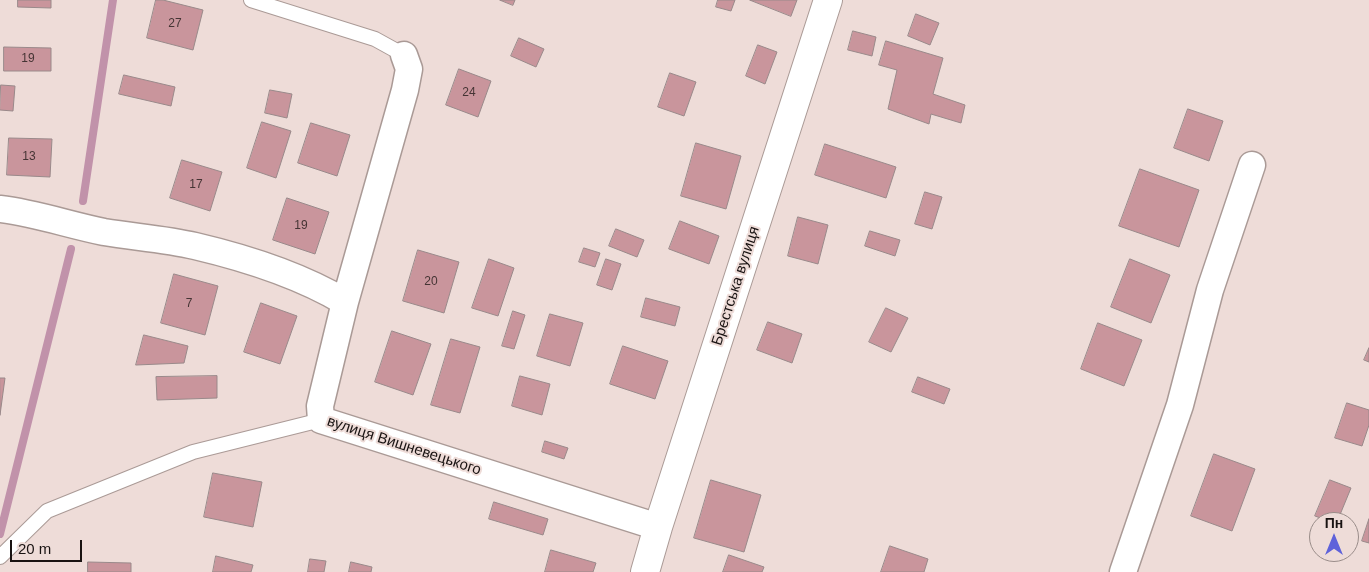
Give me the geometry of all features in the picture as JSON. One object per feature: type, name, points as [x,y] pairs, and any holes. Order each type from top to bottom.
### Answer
[{"type":"main road","name":"Брестська вулиця","points":[[646,572],[658,527],[828,0]]},
{"type":"street","name":"вулиця Вишневецького","points":[[404,55],[409,69],[405,90],[345,302],[320,406],[320,420],[658,527]]},
{"type":"street","points":[[1123,572],[1180,405],[1210,290],[1252,165]]},
{"type":"street","points":[[0,209],[21,211],[105,232],[194,246],[255,263],[292,276],[329,292],[345,302]]},
{"type":"lane","points":[[250,0],[375,39],[404,55]]},
{"type":"lane","points":[[0,557],[47,511],[193,452],[320,420]]},
{"type":"building","points":[[18,0],[51,0],[51,8],[18,7]]},
{"type":"building","points":[[156,0],[203,10],[193,50],[147,38]]},
{"type":"building","points":[[500,0],[515,0],[513,5]]},
{"type":"building","points":[[718,0],[735,0],[731,11],[716,7]]},
{"type":"building","points":[[750,0],[797,0],[791,16]]},
{"type":"building","points":[[916,14],[939,23],[930,45],[908,36]]},
{"type":"building","points":[[853,31],[876,37],[872,56],[848,50]]},
{"type":"building","points":[[519,38],[544,49],[536,67],[511,56]]},
{"type":"building","points":[[886,41],[943,58],[933,94],[965,105],[961,123],[931,114],[929,124],[888,109],[897,70],[879,65]]},
{"type":"building","points":[[758,45],[777,52],[765,84],[746,76]]},
{"type":"building","points":[[4,47],[51,48],[51,71],[4,71]]},
{"type":"building","points":[[459,69],[491,81],[478,117],[446,105]]},
{"type":"building","points":[[670,73],[696,82],[684,116],[658,107]]},
{"type":"building","points":[[124,75],[175,87],[171,106],[119,94]]},
{"type":"building","points":[[1,85],[15,86],[13,111],[0,110]]},
{"type":"building","points":[[270,90],[292,94],[287,118],[265,113]]},
{"type":"building","points":[[1188,109],[1223,121],[1209,161],[1174,148]]},
{"type":"building","points":[[262,122],[291,131],[276,178],[247,168]]},
{"type":"building","points":[[311,123],[350,135],[337,176],[298,163]]},
{"type":"building","points":[[9,138],[52,139],[50,177],[7,175]]},
{"type":"building","points":[[696,143],[741,156],[726,209],[681,196]]},
{"type":"building","points":[[825,144],[896,167],[886,198],[815,175]]},
{"type":"building","points":[[182,160],[222,172],[210,211],[170,198]]},
{"type":"building","points":[[1140,169],[1199,190],[1179,247],[1119,226]]},
{"type":"building","points":[[925,192],[942,197],[932,229],[915,224]]},
{"type":"building","points":[[287,198],[329,212],[315,254],[273,240]]},
{"type":"building","points":[[798,217],[828,225],[818,264],[788,256]]},
{"type":"building","points":[[680,221],[719,236],[709,264],[669,249]]},
{"type":"building","points":[[616,229],[644,240],[637,257],[609,246]]},
{"type":"building","points":[[870,231],[900,240],[895,256],[865,246]]},
{"type":"building","points":[[584,248],[600,253],[595,267],[579,262]]},
{"type":"building","points":[[418,250],[459,262],[444,313],[403,301]]},
{"type":"building","points":[[489,259],[514,268],[498,316],[472,308]]},
{"type":"building","points":[[606,259],[621,264],[612,290],[597,285]]},
{"type":"building","points":[[1130,259],[1170,275],[1151,323],[1111,307]]},
{"type":"building","points":[[174,274],[218,286],[205,335],[161,323]]},
{"type":"building","points":[[646,298],[680,307],[675,326],[641,317]]},
{"type":"building","points":[[261,303],[297,316],[280,364],[244,352]]},
{"type":"building","points":[[886,308],[908,318],[891,352],[869,342]]},
{"type":"building","points":[[513,311],[525,315],[514,349],[502,346]]},
{"type":"building","points":[[550,314],[583,323],[570,366],[537,356]]},
{"type":"building","points":[[768,322],[802,334],[792,363],[757,350]]},
{"type":"building","points":[[1098,323],[1142,340],[1124,386],[1081,369]]},
{"type":"building","points":[[392,331],[431,344],[413,395],[375,382]]},
{"type":"building","points":[[144,335],[188,346],[184,363],[136,365]]},
{"type":"building","points":[[451,339],[480,347],[460,413],[431,405]]},
{"type":"building","points":[[623,346],[668,361],[655,399],[610,384]]},
{"type":"building","points":[[1369,348],[1369,362],[1364,360]]},
{"type":"building","points":[[217,376],[217,398],[157,400],[156,377]]},
{"type":"building","points":[[520,376],[550,384],[542,415],[512,406]]},
{"type":"building","points":[[918,377],[950,389],[944,404],[912,392]]},
{"type":"building","points":[[0,378],[5,378],[0,415]]},
{"type":"building","points":[[1347,403],[1369,410],[1369,425],[1362,446],[1335,438]]},
{"type":"building","points":[[545,441],[568,448],[564,459],[542,452]]},
{"type":"building","points":[[1214,454],[1255,469],[1232,531],[1191,516]]},
{"type":"building","points":[[213,473],[262,482],[253,527],[204,517]]},
{"type":"building","points":[[711,480],[761,495],[744,552],[694,538]]},
{"type":"building","points":[[1330,480],[1351,488],[1341,512],[1317,512]]},
{"type":"building","points":[[494,502],[548,519],[543,535],[489,519]]},
{"type":"building","points":[[1369,519],[1369,543],[1362,541]]},
{"type":"building","points":[[890,546],[928,559],[924,572],[881,572]]},
{"type":"building","points":[[551,550],[596,563],[593,572],[545,572]]},
{"type":"building","points":[[729,555],[764,567],[762,572],[723,572]]},
{"type":"building","points":[[216,556],[253,565],[251,572],[213,572]]},
{"type":"building","points":[[310,559],[326,561],[324,572],[308,572]]},
{"type":"building","points":[[88,562],[131,563],[131,572],[88,572]]},
{"type":"building","points":[[351,562],[372,567],[371,572],[349,572]]},
{"type":"waterway","points":[[83,201],[113,0]]},
{"type":"waterway","points":[[0,534],[71,249]]}]
